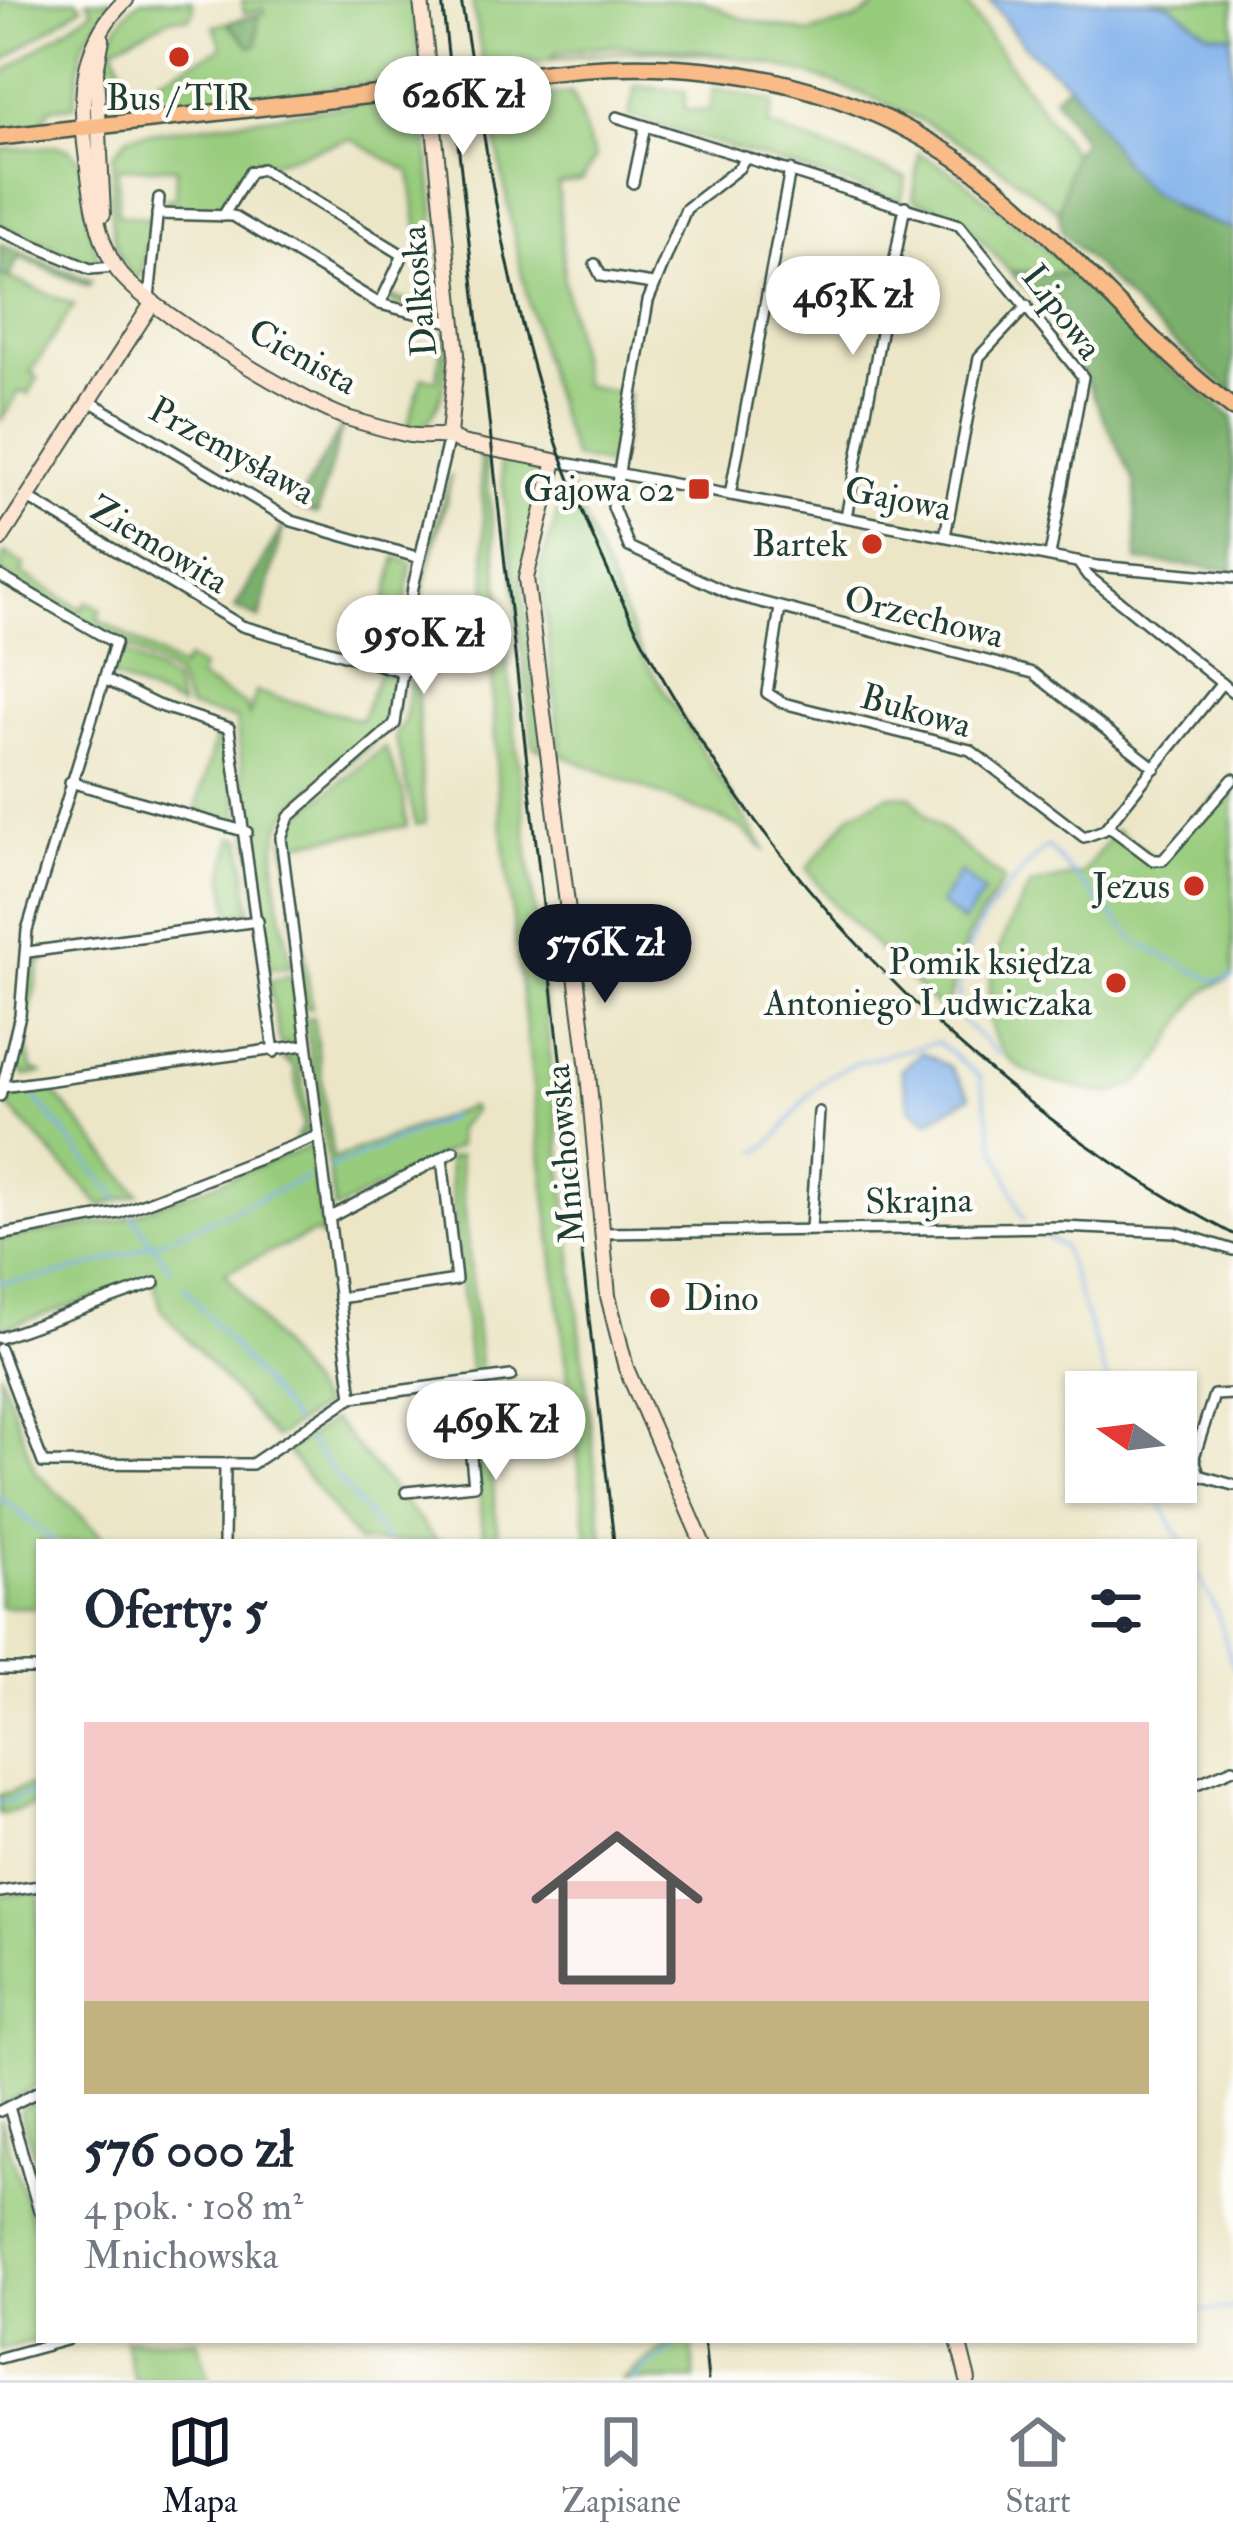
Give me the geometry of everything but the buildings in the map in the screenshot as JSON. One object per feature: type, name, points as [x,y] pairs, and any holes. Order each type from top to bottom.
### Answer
[{"type":"main road","points":[[0,147],[523,75],[634,64],[706,66],[805,87],[885,118],[951,154],[1009,198],[1154,342],[1233,407]]},
{"type":"main road","points":[[0,136],[84,135]]},
{"type":"street","points":[[109,17],[126,0]]},
{"type":"street","name":"Dalkoska","points":[[421,0],[457,368],[449,434]]},
{"type":"street","name":"Cienista","points":[[102,235],[103,133],[96,71],[109,17]]},
{"type":"street","name":"Cienista","points":[[109,17],[88,57],[84,135],[102,235],[115,267],[151,300],[334,412],[411,435],[449,434],[461,442],[555,461]]},
{"type":"street","name":"Lipowa","points":[[617,117],[959,225],[1083,377],[1050,556]]},
{"type":"street","points":[[633,183],[645,126]]},
{"type":"street","name":"Orzechowa","points":[[745,157],[740,168],[686,209],[653,284],[614,513],[634,553],[730,594],[1033,673],[1155,768]]},
{"type":"street","points":[[224,216],[250,172],[262,169],[404,255],[380,304]]},
{"type":"street","points":[[730,495],[790,170]]},
{"type":"street","points":[[0,540],[151,300],[159,198]]},
{"type":"street","points":[[846,517],[905,206]]},
{"type":"street","points":[[157,214],[233,216],[380,304],[438,323],[454,323]]},
{"type":"street","points":[[0,231],[90,269],[115,267]]},
{"type":"street","points":[[595,264],[601,276],[653,284]]},
{"type":"street","points":[[945,536],[979,357],[1027,306]]},
{"type":"street","name":"Przemysława","points":[[91,402],[288,519],[419,558]]},
{"type":"street","points":[[352,1396],[281,838],[289,818],[387,736],[399,712],[419,558],[449,434]]},
{"type":"street","name":"Gajowa","points":[[555,461],[1131,571],[1233,578]]},
{"type":"street","name":"Mnichowska","points":[[555,461],[526,578],[587,1061],[612,1319],[626,1368],[701,1539]]},
{"type":"street","name":"Ziemowita","points":[[28,499],[242,626],[404,672]]},
{"type":"street","points":[[1077,561],[1088,577],[1233,692]]},
{"type":"street","points":[[0,575],[115,643],[27,930],[28,952],[1,1091],[304,1045]]},
{"type":"street","name":"Bukowa","points":[[780,608],[767,693],[783,703],[970,750],[1084,837],[1108,826]]},
{"type":"street","points":[[106,680],[172,711],[229,728],[274,1052]]},
{"type":"street","points":[[1222,683],[1108,826],[1153,860],[1163,860],[1233,779]]},
{"type":"street","points":[[70,782],[247,832]]},
{"type":"street","points":[[28,952],[258,921]]},
{"type":"street","points":[[266,974],[295,971]]},
{"type":"street","points":[[811,1229],[819,1112]]},
{"type":"street","points":[[0,1234],[118,1213],[316,1137]]},
{"type":"street","points":[[329,1219],[454,1151]]},
{"type":"street","points":[[339,1298],[456,1280],[442,1158]]},
{"type":"street","name":"Skrajna","points":[[602,1233],[1121,1229],[1188,1234],[1233,1250]]},
{"type":"street","points":[[0,1338],[155,1283]]},
{"type":"street","points":[[0,1349],[44,1463],[251,1464],[352,1396],[511,1376]]},
{"type":"street","points":[[406,1492],[474,1485],[463,1383]]},
{"type":"street","points":[[1233,1394],[1214,1395],[1194,1457],[1198,1475],[1233,1485]]},
{"type":"street","points":[[224,1539],[225,1467]]},
{"type":"street","points":[[0,1669],[36,1669]]},
{"type":"street","points":[[1197,1784],[1233,1769]]},
{"type":"street","points":[[0,1892],[36,1886]]},
{"type":"street","points":[[36,2093],[5,2109],[36,2202]]},
{"type":"street","points":[[0,2358],[55,2343]]},
{"type":"street","points":[[959,2343],[968,2380]]},
{"type":"green space","points":[[0,0],[77,0],[82,6],[0,63]]},
{"type":"green space","points":[[87,0],[112,0],[82,46],[74,106],[50,108],[41,127],[0,130],[0,75],[93,10]]},
{"type":"green space","points":[[141,0],[191,0],[194,9],[189,18],[173,18],[113,47],[133,91],[222,48],[214,26],[265,13],[263,9],[244,13],[242,0],[412,0],[421,76],[115,117],[101,88],[104,55],[119,23]]},
{"type":"green space","points":[[472,0],[702,0],[740,18],[808,33],[855,20],[887,0],[963,0],[1073,153],[1059,212],[967,147],[918,119],[814,76],[690,49],[613,46],[558,51],[553,57],[604,53],[484,69]]},
{"type":"green space","points":[[1145,0],[1233,0],[1233,35],[1209,33],[1170,4]]},
{"type":"green space","points":[[258,15],[257,44],[251,47],[227,23]]},
{"type":"green space","points":[[1068,84],[1175,210],[1233,230],[1233,393],[1145,317],[1062,232],[1059,212],[1073,153],[1083,141],[1054,97]]},
{"type":"green space","points":[[494,85],[498,97],[507,101],[572,93],[595,158],[582,180],[558,184],[564,280],[583,385],[629,394],[618,463],[612,465],[574,458],[558,412],[512,227],[487,86]]},
{"type":"green space","points":[[635,86],[685,91],[685,109],[710,111],[714,88],[774,102],[769,126],[906,178],[901,201],[629,116]]},
{"type":"green space","points":[[415,96],[423,100],[434,210],[434,277],[442,304],[439,319],[387,300],[388,296],[416,304],[425,282],[410,172],[350,139],[264,165],[257,162],[215,211],[166,210],[166,199],[175,198],[176,168],[118,168],[118,215],[152,218],[142,275],[135,277],[125,264],[112,219],[113,155],[129,136]]},
{"type":"green space","points":[[56,146],[71,150],[82,164],[90,232],[101,267],[0,225],[0,150]]},
{"type":"green space","points":[[919,153],[960,177],[1077,275],[1009,271],[962,218],[913,199]]},
{"type":"green space","points":[[0,244],[91,281],[88,286],[19,257],[9,278],[0,274]]},
{"type":"green space","points":[[1009,271],[1077,275],[1157,359],[1233,417],[1233,570],[1137,561],[1135,483],[1071,349],[1072,335]]},
{"type":"green space","points":[[0,274],[74,305],[31,372],[38,378],[28,395],[20,391],[1,420]]},
{"type":"green space","points":[[443,331],[446,369],[440,398],[428,421],[420,428],[407,428],[422,377],[437,380]]},
{"type":"green space","points":[[343,424],[317,514],[295,507]]},
{"type":"green space","points":[[480,456],[485,457],[603,1539],[588,1539],[498,795]]},
{"type":"green space","points":[[500,459],[530,463],[541,483],[522,582],[542,750],[533,746]]},
{"type":"green space","points":[[451,475],[420,620],[418,707],[425,823],[416,825],[395,735],[405,720],[422,571]]},
{"type":"green space","points":[[568,483],[643,657],[766,851],[738,826],[561,755],[540,567]]},
{"type":"green space","points":[[284,524],[260,619],[235,608]]},
{"type":"green space","points":[[4,553],[25,565],[21,573],[82,609],[87,601],[101,609],[97,618],[181,668],[187,660],[202,668],[198,678],[246,705],[249,715],[256,692],[361,720],[380,671],[396,675],[396,704],[386,728],[369,747],[303,797],[286,816],[277,838],[277,886],[291,967],[270,969],[266,964],[236,719],[189,708],[175,675],[0,572]]},
{"type":"green space","points":[[396,557],[411,564],[398,659],[391,663],[372,658]]},
{"type":"green space","points":[[116,648],[173,681],[181,707],[112,677]]},
{"type":"green space","points":[[218,728],[228,731],[240,823],[196,810]]},
{"type":"green space","points":[[385,747],[403,793],[407,826],[289,844],[312,1008],[304,1008],[285,840],[295,818]]},
{"type":"green space","points":[[1233,779],[1233,977],[1204,992],[1152,1068],[1126,1089],[1098,1093],[1027,1072],[1004,1053],[992,1029],[988,1002],[1002,942],[1031,885],[1082,874],[1116,830],[1157,861]]},
{"type":"green space","points":[[890,795],[911,796],[928,818],[1004,880],[967,938],[945,1014],[836,907],[807,869],[851,814]]},
{"type":"green space","points":[[233,837],[242,839],[250,912],[230,916],[224,876]]},
{"type":"green space","points":[[47,957],[40,964],[25,1035],[31,1068],[42,1073],[25,1076],[14,1063],[33,962]]},
{"type":"green space","points":[[293,975],[301,1041],[280,1044],[269,981]]},
{"type":"green space","points":[[313,1017],[333,1159],[470,1107],[473,1111],[457,1129],[458,1146],[335,1210],[305,1018]]},
{"type":"green space","points":[[300,1057],[309,1132],[296,1138],[303,1127],[294,1067],[283,1059]]},
{"type":"green space","points":[[52,1090],[139,1194],[101,1206],[7,1105],[15,1095]]},
{"type":"green space","points":[[311,1146],[323,1237],[314,1233],[225,1272],[323,1406],[275,1438],[161,1309],[153,1279],[0,1329],[0,1239],[121,1220]]},
{"type":"green space","points":[[459,1155],[481,1375],[471,1376],[448,1159]]},
{"type":"green space","points":[[0,1371],[35,1471],[105,1539],[36,1539],[36,1607],[0,1607]]},
{"type":"green space","points":[[482,1385],[499,1539],[484,1539],[470,1386]]},
{"type":"green space","points":[[333,1420],[435,1539],[356,1539],[287,1451]]},
{"type":"green space","points":[[36,1784],[36,1805],[0,1815],[0,1795]]},
{"type":"green space","points":[[36,1890],[36,2086],[0,2107],[0,1896]]},
{"type":"green space","points":[[36,2098],[36,2159],[20,2111]]},
{"type":"green space","points":[[0,2119],[36,2233],[36,2340],[0,2350]]},
{"type":"green space","points":[[125,2343],[198,2343],[210,2380],[134,2380]]},
{"type":"green space","points":[[670,2343],[691,2343],[695,2380],[622,2380]]},
{"type":"water","points":[[989,0],[1145,0],[1170,4],[1209,33],[1231,35],[1233,230],[1172,205],[1138,180],[1072,88],[1029,51]]},
{"type":"water","points":[[960,872],[984,893],[963,923],[940,904]]},
{"type":"water","points":[[921,1052],[950,1067],[970,1096],[929,1121],[911,1109],[901,1071]]},
{"type":"waterway","points":[[999,1055],[960,1018],[962,967],[996,902],[1047,846],[1136,941]]},
{"type":"waterway","points":[[1140,944],[1215,981],[1233,977]]},
{"type":"waterway","points":[[758,1152],[833,1075],[861,1062],[937,1042],[980,1077],[994,1143],[1024,1220]]},
{"type":"waterway","points":[[34,1096],[118,1199]]},
{"type":"waterway","points":[[330,1168],[450,1117]]},
{"type":"waterway","points":[[0,1282],[36,1279],[114,1258],[307,1178]]},
{"type":"waterway","points":[[131,1215],[171,1269]]},
{"type":"waterway","points":[[1024,1235],[1043,1235],[1063,1247],[1104,1371]]},
{"type":"waterway","points":[[184,1286],[295,1423]]},
{"type":"waterway","points":[[308,1440],[386,1539]]},
{"type":"waterway","points":[[0,1497],[51,1539]]},
{"type":"waterway","points":[[1161,1503],[1180,1539]]},
{"type":"waterway","points":[[1197,1572],[1218,1614],[1233,1668]]},
{"type":"waterway","points":[[0,1803],[36,1792]]},
{"type":"waterway","points":[[1201,2311],[1233,2309]]},
{"type":"waterway","points":[[632,2380],[680,2343]]},
{"type":"railway","points":[[442,0],[614,1539]]},
{"type":"railway","points":[[461,0],[506,252],[543,401],[590,531],[651,656],[723,775],[806,885],[899,988],[1002,1081],[1114,1163],[1233,1234]]},
{"type":"railway","points":[[704,2343],[708,2380]]},
{"type":"place","name":"Bus / TIR","points":[[179,57]]},
{"type":"place","name":"Gajowa 02","points":[[699,489]]},
{"type":"place","name":"Bartek","points":[[872,544]]},
{"type":"place","name":"Jezus","points":[[1194,886]]},
{"type":"place","name":"Pomik księdza Antoniego Ludwiczaka","points":[[1116,983]]},
{"type":"place","name":"Dino","points":[[660,1298]]}]
